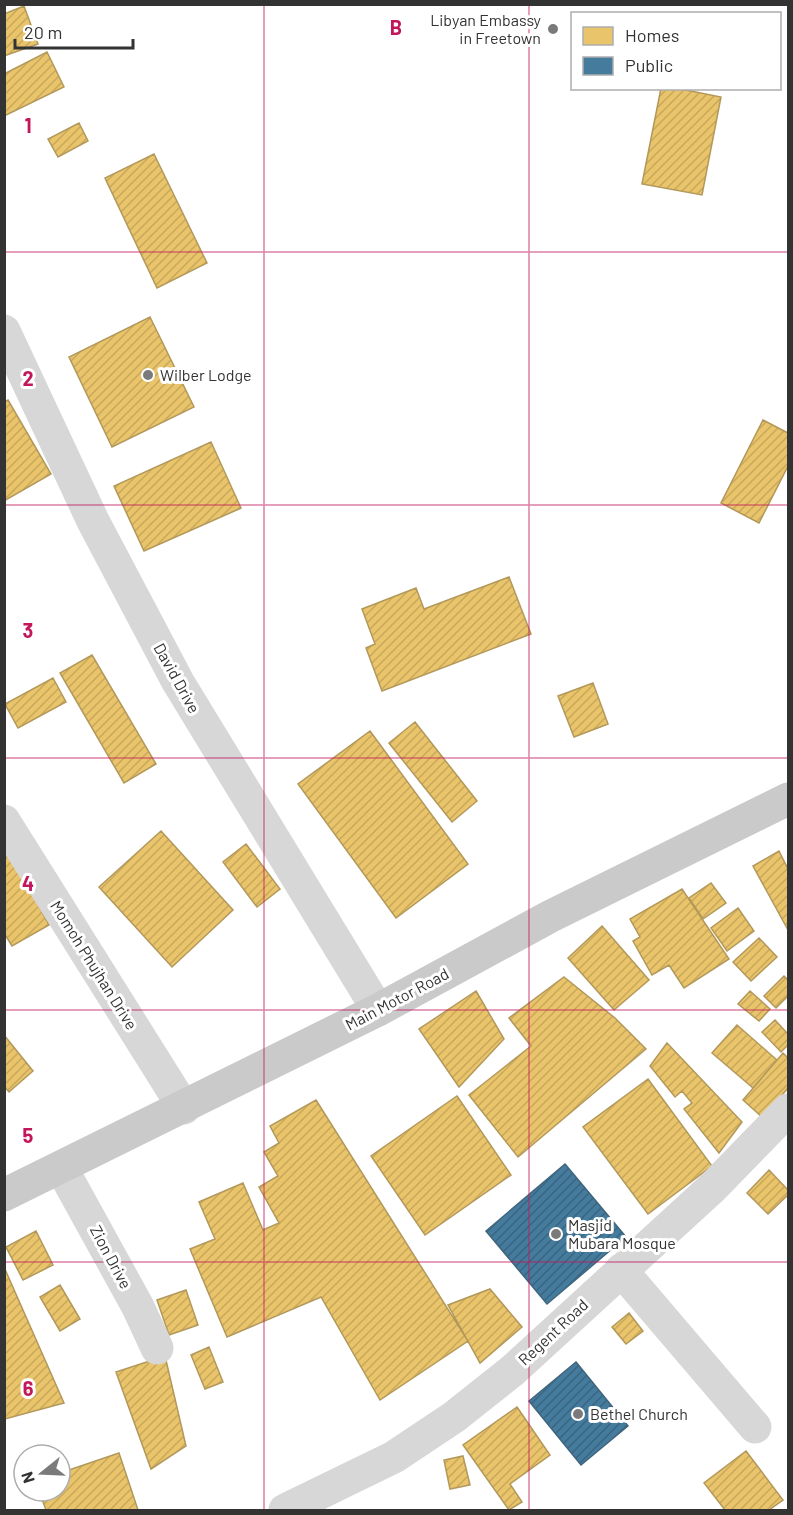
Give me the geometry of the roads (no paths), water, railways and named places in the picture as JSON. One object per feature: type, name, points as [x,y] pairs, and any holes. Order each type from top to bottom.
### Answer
[{"type":"main road","name":"Main Motor Road","points":[[4,1195],[184,1108],[378,1010],[551,916],[789,798]]},
{"type":"street","name":"David Drive","points":[[4,331],[93,521],[178,682],[378,1010]]},
{"type":"street","name":"Momoh Phujhan Drive","points":[[4,821],[184,1108]]},
{"type":"street","name":"Regent Road","points":[[285,1510],[394,1457],[454,1417],[512,1371],[712,1187],[789,1110]]},
{"type":"street","name":"Zion Drive","points":[[62,1168],[138,1307],[157,1348]]},
{"type":"street","points":[[621,1270],[755,1427]]},
{"type":"place","name":"Libyan Embassy in Freetown","points":[[553,29]]},
{"type":"place","name":"Wilber Lodge","points":[[148,375]]},
{"type":"place","name":"Masjid Mubara Mosque","points":[[556,1234]]},
{"type":"place","name":"Bethel Church","points":[[578,1414]]}]
